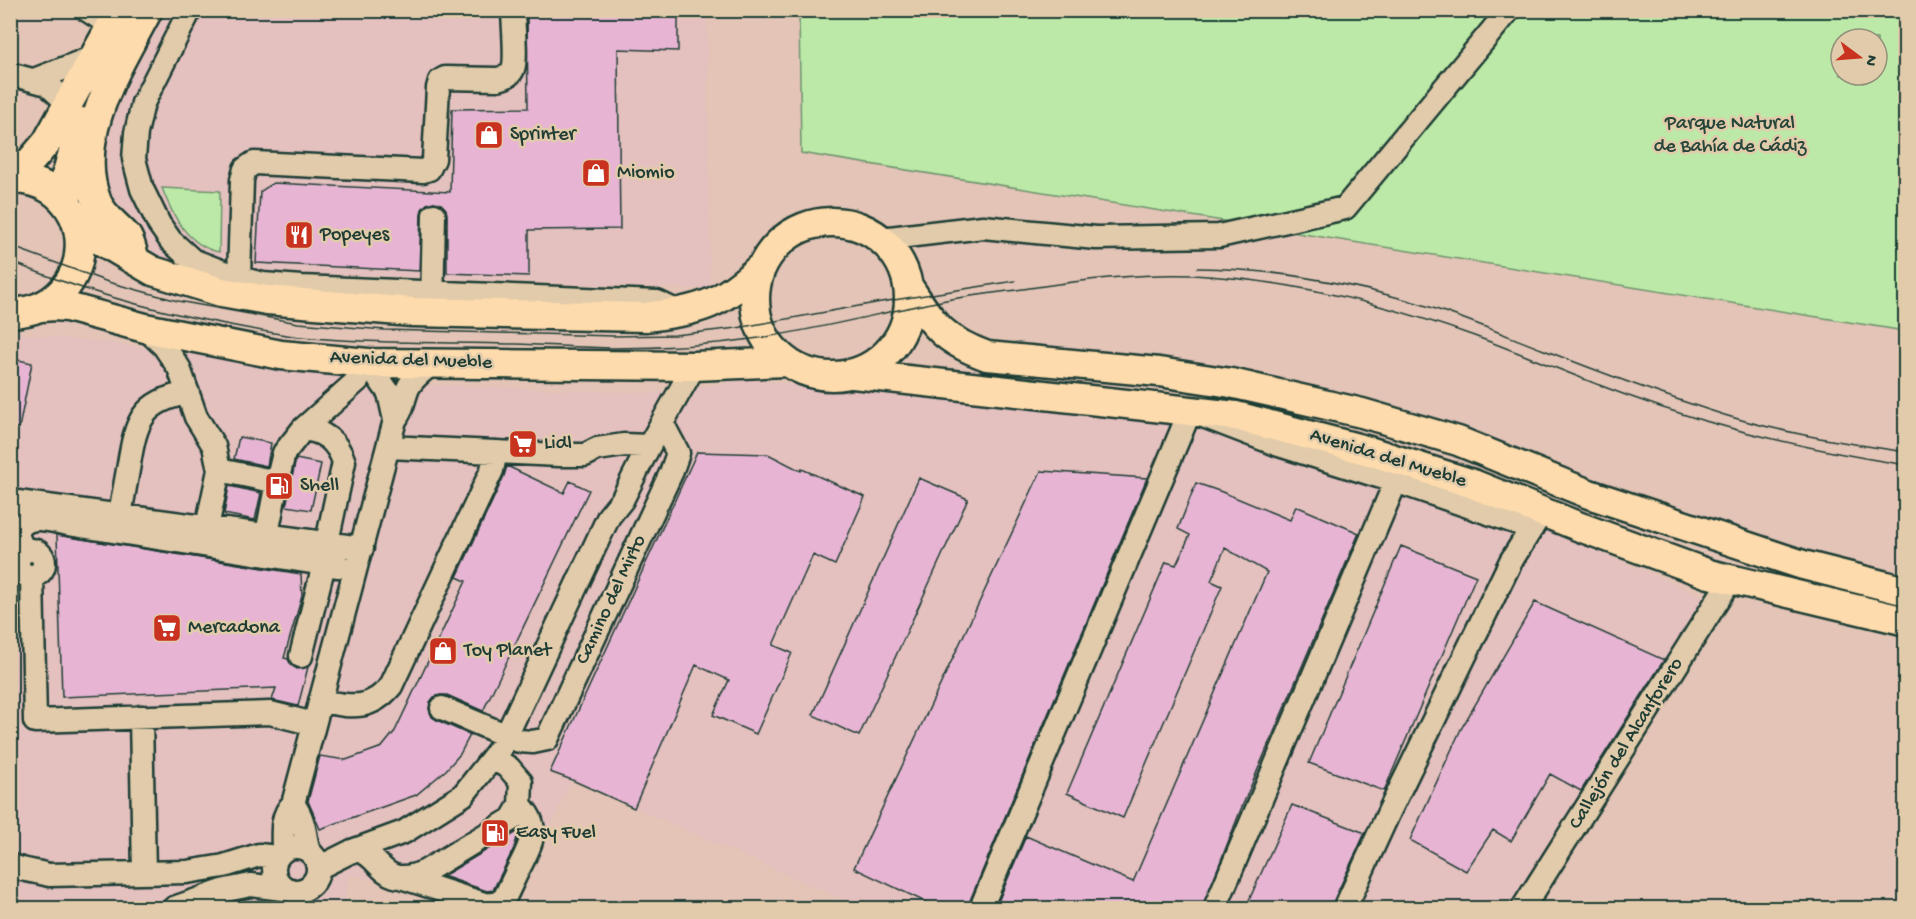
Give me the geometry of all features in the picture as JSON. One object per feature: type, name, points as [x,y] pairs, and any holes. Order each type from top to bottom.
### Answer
[{"type":"main road","points":[[11,313],[27,312],[41,307],[61,294],[76,271],[81,243],[79,229],[71,211],[66,176],[88,105],[136,10]]},
{"type":"main road","points":[[135,261],[128,239],[108,219],[98,203],[91,177],[91,148],[96,118],[107,91],[148,10]]},
{"type":"main road","points":[[10,177],[29,163],[47,142],[96,56],[100,14]]},
{"type":"main road","points":[[10,177],[34,181],[46,187],[58,195],[93,236],[153,271],[221,292],[267,300],[546,306],[646,317],[679,313],[720,300],[739,287],[762,266],[773,249],[788,236],[805,226],[825,222],[845,223],[864,229],[881,239],[894,253],[903,268],[908,286],[909,304],[903,329],[895,344],[883,357],[853,374],[836,377],[818,376],[801,370],[786,362],[774,351],[758,324],[755,304],[756,285],[762,266]]},
{"type":"main road","name":"Avenida del Mueble","points":[[908,286],[946,337],[960,346],[987,356],[1169,374],[1231,383],[1362,412],[1458,441],[1588,494],[1803,565],[1905,591]]},
{"type":"main road","name":"Avenida del Mueble","points":[[41,307],[67,307],[145,328],[281,354],[368,363],[694,366],[786,362]]},
{"type":"main road","name":"Avenida del Mueble","points":[[853,374],[1236,416],[1369,451],[1400,472],[1473,484],[1538,520],[1698,570],[1905,621]]},
{"type":"street","points":[[190,10],[142,103],[134,159],[142,189],[159,224],[171,241],[192,260],[228,275],[263,284],[432,303],[434,215]]},
{"type":"street","points":[[239,278],[242,180],[245,170],[254,163],[423,171],[429,169],[434,159],[440,81],[445,78],[502,78],[511,72],[514,63],[513,10]]},
{"type":"street","points":[[881,239],[983,227],[1096,238],[1219,236],[1345,208],[1509,10]]},
{"type":"street","points":[[34,80],[96,56]]},
{"type":"street","points":[[10,74],[47,84],[69,104]]},
{"type":"street","points":[[145,328],[165,346],[179,368],[196,417],[214,446],[219,470],[207,527]]},
{"type":"street","points":[[267,534],[284,453],[303,429],[358,380],[368,363],[389,393],[395,420]]},
{"type":"street","points":[[292,891],[284,888],[274,873],[274,865],[280,853],[283,823],[287,810],[293,804],[395,420],[402,411],[409,387],[415,378],[433,363]]},
{"type":"street","points":[[352,851],[404,832],[463,795],[501,747],[609,516],[622,500],[694,366]]},
{"type":"street","points":[[120,515],[134,433],[142,417],[154,404],[171,396],[188,393]]},
{"type":"street","points":[[981,909],[1190,411]]},
{"type":"street","name":"Camino del Mirto","points":[[506,736],[519,741],[533,742],[547,739],[671,473],[678,453],[662,423]]},
{"type":"street","points":[[301,656],[326,553],[344,462],[340,451],[325,435],[314,430],[303,429]]},
{"type":"street","points":[[388,447],[585,455],[597,449],[624,445],[649,446]]},
{"type":"street","points":[[320,701],[360,706],[372,703],[383,696],[391,686],[492,470],[495,452]]},
{"type":"street","points":[[219,470],[277,482]]},
{"type":"street","points":[[1215,909],[1400,472]]},
{"type":"street","points":[[10,501],[267,534],[326,553]]},
{"type":"street","points":[[314,724],[270,713],[35,721],[32,576],[38,575],[45,565],[41,554],[18,541],[20,526],[37,518],[69,524],[359,558]]},
{"type":"street","points":[[1345,909],[1389,812],[1511,561],[1538,520]]},
{"type":"street","name":"Callejón del Alcanforero","points":[[1523,909],[1731,579]]},
{"type":"street","points":[[442,708],[506,736]]},
{"type":"street","points":[[141,717],[144,873]]},
{"type":"street","points":[[404,878],[426,871],[512,819],[520,805],[520,782],[509,768],[493,758]]},
{"type":"street","points":[[187,872],[292,891],[301,891],[309,887],[315,881],[313,859],[301,818],[293,804]]},
{"type":"street","points":[[313,859],[358,850],[371,858],[388,874],[484,904],[496,904],[505,897],[531,842],[532,822],[520,805]]},
{"type":"street","points":[[10,866],[49,875],[187,872],[224,866],[300,846],[313,859]]},
{"type":"street","points":[[10,883],[35,881],[49,875]]},
{"type":"street","points":[[174,909],[226,890],[251,885]]},
{"type":"shaded area","points":[[158,11],[707,11],[710,289],[182,268],[156,254],[124,225],[100,177],[108,106]]},
{"type":"shaded area","points":[[10,332],[426,385],[651,393],[750,380],[1198,427],[1545,528],[1708,599],[1512,908],[862,908],[572,780],[512,908],[478,908],[349,874],[343,908],[13,908],[10,885]]},
{"type":"green space","name":"Parque Natural de Bahía de Cádiz","points":[[799,11],[1905,11],[1905,331],[801,153]]},
{"type":"green space","points":[[162,188],[220,191],[219,252],[208,249],[190,236],[176,219]]},
{"type":"building","points":[[527,10],[678,10],[678,51],[618,49],[620,229],[529,230],[529,276],[447,273],[446,209],[434,202],[422,209],[419,271],[256,263],[260,192],[273,183],[450,192],[452,109],[528,108]]},
{"type":"building","points":[[10,358],[32,363],[19,428],[10,427]]},
{"type":"building","points":[[239,437],[271,443],[267,466],[234,459]]},
{"type":"building","points":[[697,452],[768,454],[801,471],[802,469],[865,497],[835,565],[813,555],[773,645],[792,653],[756,734],[713,715],[729,680],[696,665],[634,808],[550,772]]},
{"type":"building","points":[[296,459],[321,464],[311,510],[286,506]]},
{"type":"building","points":[[507,466],[564,493],[570,481],[589,490],[483,711],[447,695],[434,697],[429,709],[432,717],[470,735],[460,754],[446,770],[416,795],[320,829],[308,801],[320,756],[346,760],[382,747],[395,731],[466,581],[457,577]]},
{"type":"building","points":[[1041,471],[1147,478],[968,909],[940,909],[854,868]]},
{"type":"building","points":[[919,478],[968,499],[859,736],[813,715]]},
{"type":"building","points":[[1196,483],[1290,520],[1296,506],[1359,533],[1241,809],[1202,909],[995,909],[1026,836],[1133,882],[1267,572],[1225,548],[1211,581],[1222,586],[1123,818],[1067,793],[1166,562],[1176,565],[1190,535],[1178,529]]},
{"type":"building","points":[[229,486],[261,493],[255,520],[224,514]]},
{"type":"building","points":[[57,535],[301,574],[302,596],[284,658],[288,659],[297,669],[308,667],[298,706],[272,700],[276,688],[62,697]]},
{"type":"building","points":[[1401,546],[1476,576],[1384,791],[1309,763]]},
{"type":"building","points":[[1535,602],[1664,660],[1581,791],[1550,774],[1511,841],[1493,830],[1466,871],[1410,840],[1461,729]]},
{"type":"building","points":[[1292,805],[1365,833],[1333,902],[1332,909],[1245,909]]},
{"type":"building","points":[[519,831],[514,848],[493,890],[487,891],[443,876]]},
{"type":"tram line","points":[[10,246],[108,282],[178,301],[298,323],[385,330],[614,336],[675,335],[737,328],[1015,281]]},
{"type":"tram line","points":[[10,261],[63,282],[143,306],[254,330],[355,341],[602,348],[687,346],[759,338],[953,299],[1096,279],[1174,275],[1229,278],[1301,288],[1373,304],[1477,337],[1623,394],[1692,417],[1798,445],[1906,465]]},
{"type":"tram line","points":[[1197,268],[1275,273],[1378,292],[1456,316],[1624,381],[1730,417],[1804,435],[1906,452]]},
{"type":"place","name":"Sprinter","points":[[489,135]]},
{"type":"place","name":"Miomio","points":[[596,173]]},
{"type":"place","name":"Popeyes","points":[[299,235]]},
{"type":"place","name":"Lidl","points":[[523,444]]},
{"type":"place","name":"Shell","points":[[279,486]]},
{"type":"place","name":"Mercadona","points":[[167,628]]},
{"type":"place","name":"Toy Planet","points":[[443,651]]},
{"type":"place","name":"Easy Fuel","points":[[495,833]]}]
